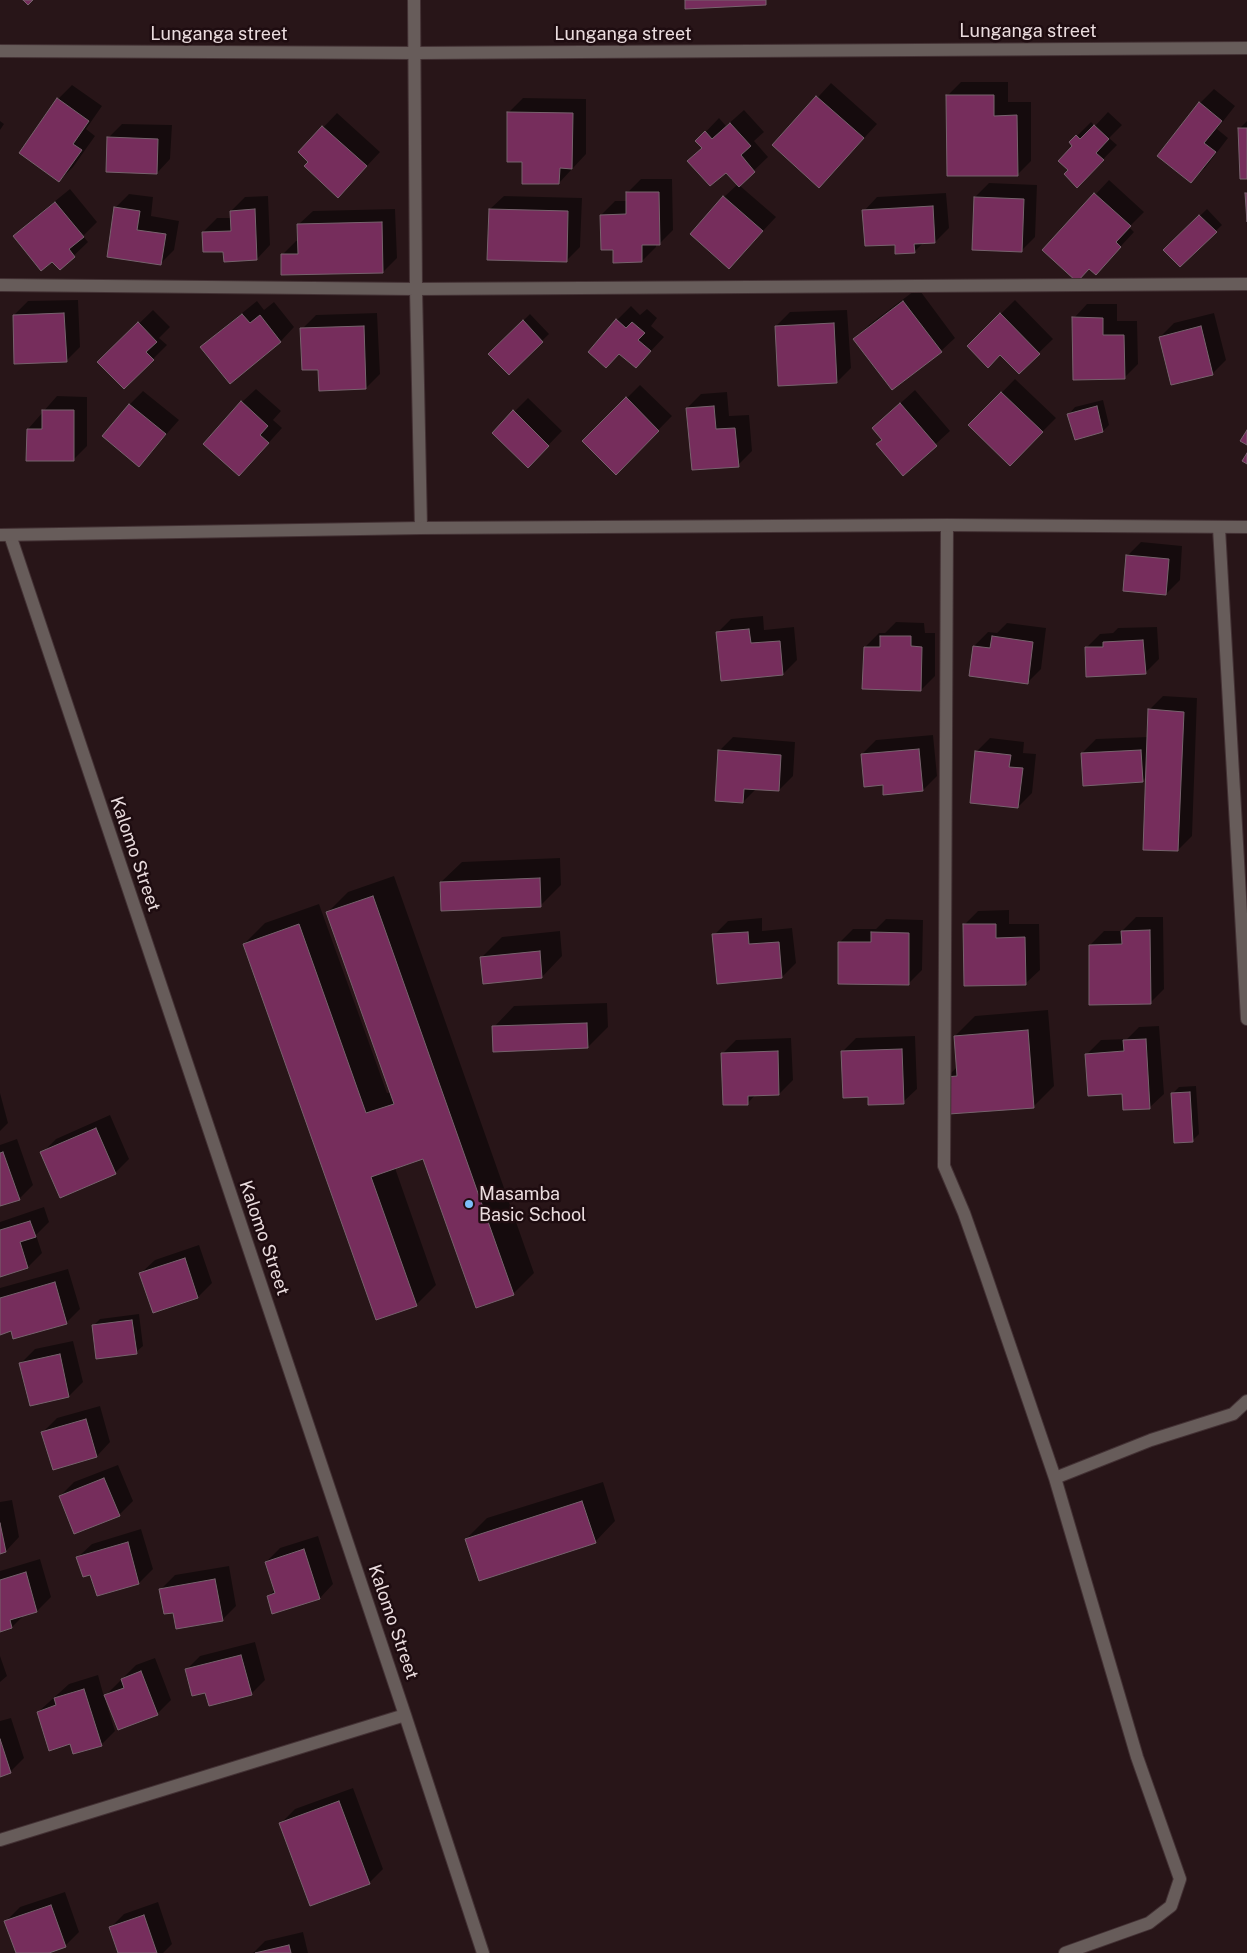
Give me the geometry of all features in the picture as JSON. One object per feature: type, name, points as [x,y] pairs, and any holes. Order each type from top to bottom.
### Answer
[{"type":"street","points":[[414,0],[416,53],[416,289],[421,528]]},
{"type":"street","name":"Lunganga street","points":[[0,51],[416,53],[1247,48]]},
{"type":"street","points":[[0,285],[416,289],[1247,284]]},
{"type":"street","points":[[946,525],[944,1166],[964,1213],[1055,1478],[1137,1757],[1180,1879],[1171,1906],[1150,1923],[1065,1953]]},
{"type":"street","points":[[5,535],[421,528],[946,525],[1247,527]]},
{"type":"street","points":[[1219,528],[1247,1019]]},
{"type":"street","name":"Kalomo Street","points":[[5,535],[406,1715],[483,1953]]},
{"type":"street","points":[[1055,1478],[1152,1440],[1233,1414],[1247,1401]]},
{"type":"street","points":[[0,1840],[406,1715]]},
{"type":"building","points":[[23,0],[33,0],[28,5]]},
{"type":"building","points":[[685,0],[766,0],[766,5],[685,9]]},
{"type":"building","points":[[946,95],[994,95],[994,116],[1017,115],[1018,176],[947,176]]},
{"type":"building","points":[[816,96],[864,138],[819,188],[772,145]]},
{"type":"building","points":[[57,98],[89,121],[73,144],[82,150],[59,182],[19,153]]},
{"type":"building","points":[[1199,102],[1222,121],[1204,143],[1216,152],[1191,183],[1157,156]]},
{"type":"building","points":[[507,112],[573,113],[572,169],[560,168],[559,184],[522,184],[522,162],[507,162]]},
{"type":"building","points":[[730,123],[751,146],[741,155],[755,172],[739,187],[726,173],[710,186],[687,161],[702,148],[695,141],[705,131],[712,139]]},
{"type":"building","points":[[1094,125],[1109,139],[1096,153],[1104,160],[1077,188],[1064,174],[1068,170],[1058,161],[1072,146],[1069,142],[1076,135],[1080,139]]},
{"type":"building","points":[[322,126],[367,166],[338,198],[304,166],[308,162],[298,152]]},
{"type":"building","points":[[1238,128],[1247,128],[1247,179],[1240,179]]},
{"type":"building","points":[[107,137],[158,139],[157,174],[106,172]]},
{"type":"building","points":[[626,192],[659,192],[660,245],[642,245],[642,262],[613,263],[613,250],[601,250],[600,215],[626,214]]},
{"type":"building","points":[[1094,193],[1131,226],[1116,242],[1121,247],[1096,275],[1089,269],[1077,282],[1042,250]]},
{"type":"building","points":[[1245,193],[1247,193],[1247,222]]},
{"type":"building","points":[[723,196],[763,231],[729,269],[690,234]]},
{"type":"building","points":[[974,197],[1024,199],[1022,252],[972,250]]},
{"type":"building","points":[[55,202],[84,237],[69,249],[75,257],[60,270],[52,262],[41,271],[13,236]]},
{"type":"building","points":[[933,206],[935,243],[914,244],[915,253],[895,254],[895,245],[865,246],[862,210]]},
{"type":"building","points":[[114,207],[140,211],[137,230],[166,234],[161,265],[107,257]]},
{"type":"building","points":[[255,209],[257,260],[224,262],[223,252],[203,252],[202,232],[231,231],[230,211]]},
{"type":"building","points":[[489,209],[568,211],[567,262],[487,260]]},
{"type":"building","points":[[1199,215],[1217,232],[1180,267],[1163,250]]},
{"type":"building","points":[[382,222],[383,273],[281,275],[281,254],[298,254],[297,224]]},
{"type":"building","points":[[903,301],[942,352],[892,390],[853,339]]},
{"type":"building","points":[[64,313],[67,362],[14,364],[13,315]]},
{"type":"building","points":[[1000,313],[1040,354],[1019,374],[1000,355],[988,368],[967,346]]},
{"type":"building","points":[[242,314],[250,323],[260,315],[281,342],[230,384],[200,347]]},
{"type":"building","points":[[1072,317],[1103,318],[1103,335],[1124,335],[1125,379],[1073,380]]},
{"type":"building","points":[[616,319],[626,328],[632,322],[645,333],[638,340],[651,351],[636,368],[619,354],[606,368],[588,352]]},
{"type":"building","points":[[523,320],[543,342],[509,375],[488,354]]},
{"type":"building","points":[[138,322],[157,342],[146,352],[154,360],[124,389],[97,362]]},
{"type":"building","points":[[834,323],[837,383],[778,386],[775,326]]},
{"type":"building","points":[[364,326],[366,389],[319,391],[318,370],[302,370],[300,328]]},
{"type":"building","points":[[1201,326],[1213,375],[1171,385],[1159,337]]},
{"type":"building","points":[[1001,392],[1043,432],[1010,466],[968,425]]},
{"type":"building","points":[[626,397],[659,431],[616,475],[582,441]]},
{"type":"building","points":[[241,401],[268,426],[260,435],[269,443],[239,476],[203,444]]},
{"type":"building","points":[[900,403],[937,446],[903,476],[876,444],[882,440],[872,428]]},
{"type":"building","points":[[129,404],[166,434],[139,467],[102,436]]},
{"type":"building","points":[[714,406],[716,429],[735,428],[739,467],[692,470],[686,408]]},
{"type":"building","points":[[1097,406],[1103,432],[1075,440],[1067,414]]},
{"type":"building","points":[[42,410],[74,410],[74,461],[26,461],[27,429],[42,429]]},
{"type":"building","points":[[513,410],[549,446],[528,468],[492,433]]},
{"type":"building","points":[[1247,430],[1247,445],[1240,441]]},
{"type":"building","points":[[1247,453],[1247,464],[1242,461]]},
{"type":"building","points":[[1126,555],[1169,559],[1166,595],[1123,591]]},
{"type":"building","points":[[749,629],[751,643],[780,641],[783,675],[721,681],[716,632]]},
{"type":"building","points":[[880,636],[911,636],[911,646],[922,647],[921,691],[862,689],[864,647],[880,647]]},
{"type":"building","points":[[992,636],[1033,642],[1028,684],[969,676],[973,646],[990,648]]},
{"type":"building","points":[[1143,640],[1146,674],[1086,677],[1085,647],[1103,647],[1103,642]]},
{"type":"building","points":[[1148,709],[1184,712],[1178,851],[1143,850]]},
{"type":"building","points":[[919,749],[923,791],[883,795],[883,785],[864,787],[861,754]]},
{"type":"building","points":[[718,750],[781,755],[779,791],[744,789],[743,803],[715,801]]},
{"type":"building","points":[[1141,750],[1143,782],[1083,786],[1081,753]]},
{"type":"building","points":[[975,751],[1011,755],[1009,767],[1023,768],[1018,808],[970,803]]},
{"type":"building","points":[[540,878],[541,907],[441,911],[440,882]]},
{"type":"building","points":[[373,896],[514,1295],[476,1308],[423,1159],[371,1177],[417,1306],[376,1320],[243,944],[299,924],[366,1113],[394,1104],[326,912]]},
{"type":"building","points":[[963,924],[996,924],[996,938],[1025,937],[1026,985],[964,986]]},
{"type":"building","points":[[1150,930],[1151,1004],[1089,1005],[1089,945],[1122,944],[1121,931]]},
{"type":"building","points":[[748,932],[749,944],[779,942],[782,978],[717,984],[712,934]]},
{"type":"building","points":[[871,932],[909,933],[909,985],[838,984],[838,942],[871,942]]},
{"type":"building","points":[[540,951],[542,978],[483,984],[480,957]]},
{"type":"building","points":[[587,1023],[588,1048],[493,1052],[492,1026]]},
{"type":"building","points":[[1028,1030],[1034,1108],[949,1114],[946,1077],[957,1076],[954,1036]]},
{"type":"building","points":[[1146,1039],[1150,1109],[1123,1110],[1122,1094],[1088,1096],[1085,1054],[1124,1051],[1123,1040]]},
{"type":"building","points":[[902,1049],[904,1104],[868,1105],[868,1097],[843,1098],[841,1051]]},
{"type":"building","points":[[778,1051],[779,1095],[748,1096],[748,1105],[723,1105],[721,1053]]},
{"type":"building","points":[[1190,1092],[1193,1142],[1174,1143],[1171,1093]]},
{"type":"building","points":[[96,1128],[116,1174],[60,1198],[40,1152]]},
{"type":"building","points":[[3,1152],[20,1200],[0,1206],[0,1153]]},
{"type":"building","points":[[30,1221],[36,1237],[20,1242],[28,1268],[0,1277],[0,1230]]},
{"type":"building","points":[[185,1258],[198,1298],[153,1313],[139,1273]]},
{"type":"building","points":[[55,1282],[67,1324],[13,1339],[11,1331],[0,1335],[0,1298]]},
{"type":"building","points":[[132,1320],[137,1354],[96,1359],[92,1325]]},
{"type":"building","points":[[60,1354],[69,1397],[30,1406],[19,1363]]},
{"type":"building","points":[[86,1419],[97,1457],[53,1470],[41,1432]]},
{"type":"building","points":[[104,1478],[120,1516],[74,1534],[59,1496]]},
{"type":"building","points":[[582,1501],[596,1543],[479,1581],[465,1539]]},
{"type":"building","points":[[0,1523],[6,1552],[0,1554]]},
{"type":"building","points":[[128,1542],[139,1584],[97,1596],[90,1575],[83,1577],[76,1557]]},
{"type":"building","points":[[304,1549],[320,1599],[272,1614],[267,1596],[275,1593],[265,1562]]},
{"type":"building","points":[[26,1572],[37,1612],[10,1620],[12,1628],[0,1632],[0,1580]]},
{"type":"building","points":[[215,1579],[223,1621],[176,1629],[173,1613],[164,1614],[159,1589]]},
{"type":"building","points":[[241,1655],[252,1695],[209,1706],[205,1693],[192,1696],[185,1669]]},
{"type":"building","points":[[141,1671],[158,1715],[118,1730],[104,1695],[124,1688],[121,1679]]},
{"type":"building","points":[[84,1689],[102,1746],[73,1754],[70,1744],[49,1751],[37,1712],[56,1705],[54,1698]]},
{"type":"building","points":[[0,1739],[11,1773],[0,1777]]},
{"type":"building","points":[[339,1801],[370,1884],[310,1906],[279,1823]]},
{"type":"building","points":[[51,1905],[66,1947],[49,1953],[16,1953],[4,1921]]},
{"type":"building","points":[[144,1915],[157,1953],[118,1953],[109,1927]]},
{"type":"building","points":[[289,1945],[291,1953],[255,1953]]},
{"type":"place","name":"Masamba Basic School","points":[[469,1204]]}]
